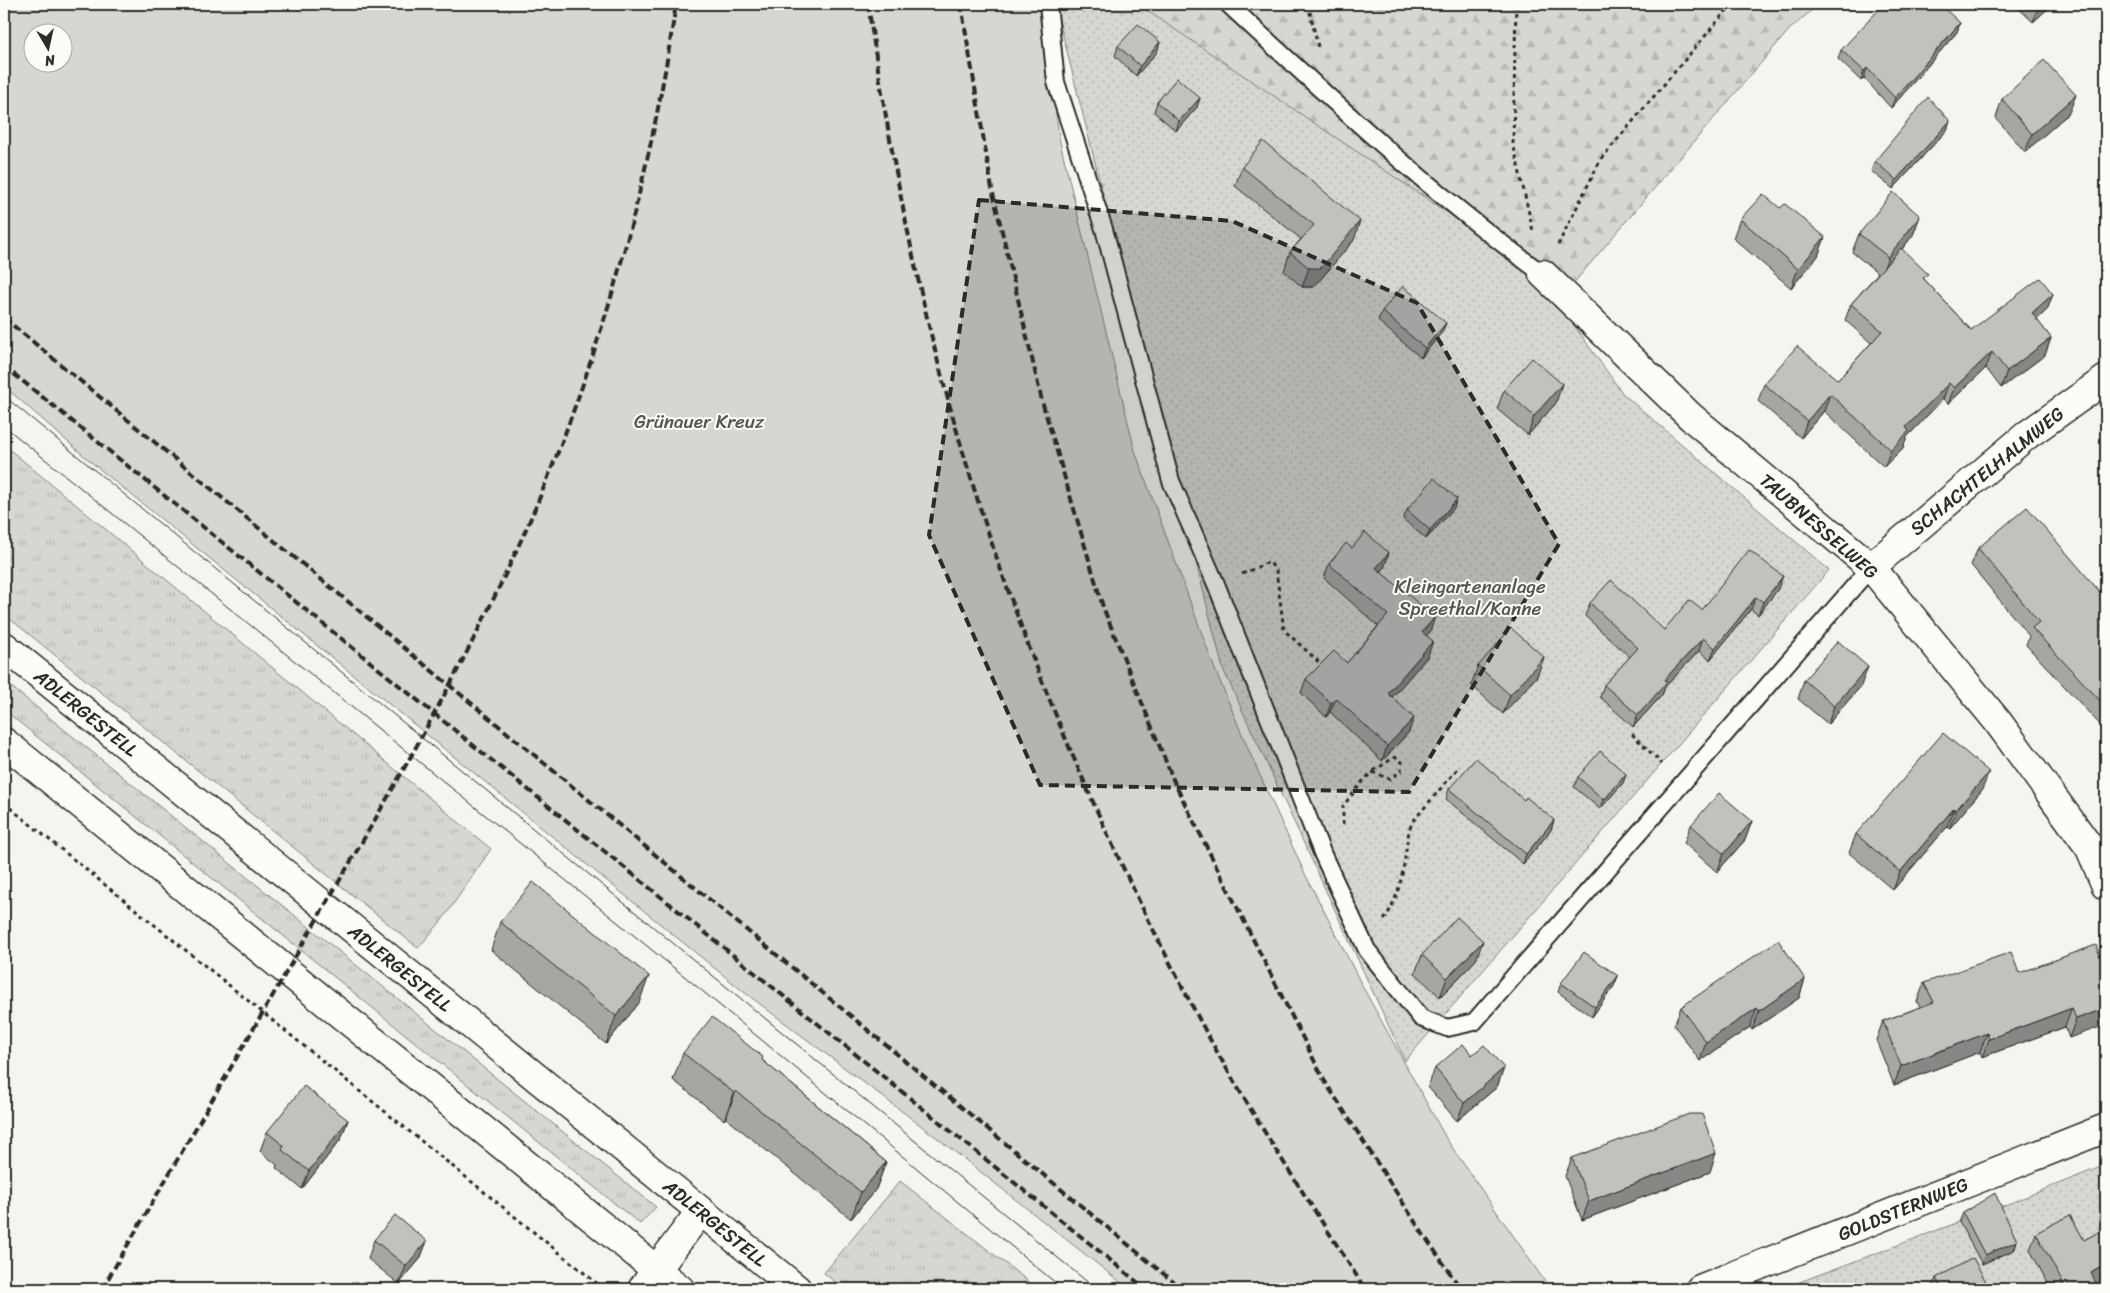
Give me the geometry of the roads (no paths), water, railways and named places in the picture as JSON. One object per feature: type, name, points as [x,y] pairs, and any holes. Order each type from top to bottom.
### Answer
[{"type":"main road","name":"TAUBNESSELWEG","points":[[1543,274],[1691,417],[1871,567],[2004,730],[2090,848],[2106,886]]},
{"type":"main road","name":"SCHACHTELHALMWEG","points":[[1871,567],[2027,435],[2106,379]]},
{"type":"main road","name":"ADLERGESTELL","points":[[4,646],[797,1289]]},
{"type":"main road","points":[[4,742],[284,968],[648,1280],[680,1289]]},
{"type":"main road","name":"GOLDSTERNWEG","points":[[1700,1289],[2106,1128]]},
{"type":"main road","points":[[648,1280],[700,1212]]},
{"type":"lane","points":[[1048,4],[1056,82],[1104,229],[1171,481],[1216,584],[1323,855],[1362,940],[1367,950],[1421,1018],[1447,1028],[1474,1022],[1871,567]]},
{"type":"lane","points":[[1228,4],[1330,98],[1485,232],[1543,274]]},
{"type":"tram line","points":[[4,396],[1096,1289]]},
{"type":"tram line","points":[[4,426],[689,980],[1063,1289]]},
{"type":"railway","points":[[102,1289],[409,759],[464,658],[514,556],[561,444],[604,321],[639,195],[666,68],[676,4]]},
{"type":"railway","points":[[868,4],[885,111],[928,323],[956,428],[979,504],[1032,654],[1061,728],[1093,801],[1126,873],[1197,1015],[1257,1120],[1365,1289]]},
{"type":"railway","points":[[961,4],[992,189],[1042,401],[1103,607],[1175,784],[1324,1080],[1421,1231],[1461,1289]]},
{"type":"railway","points":[[4,318],[1182,1289]]},
{"type":"railway","points":[[4,366],[1146,1289]]},
{"type":"park label","name":"Grünauer Kreuz","points":[[699,421]]},
{"type":"park label","name":"Kleingartenanlage Spreethal/Kanne","points":[[1470,597]]}]
